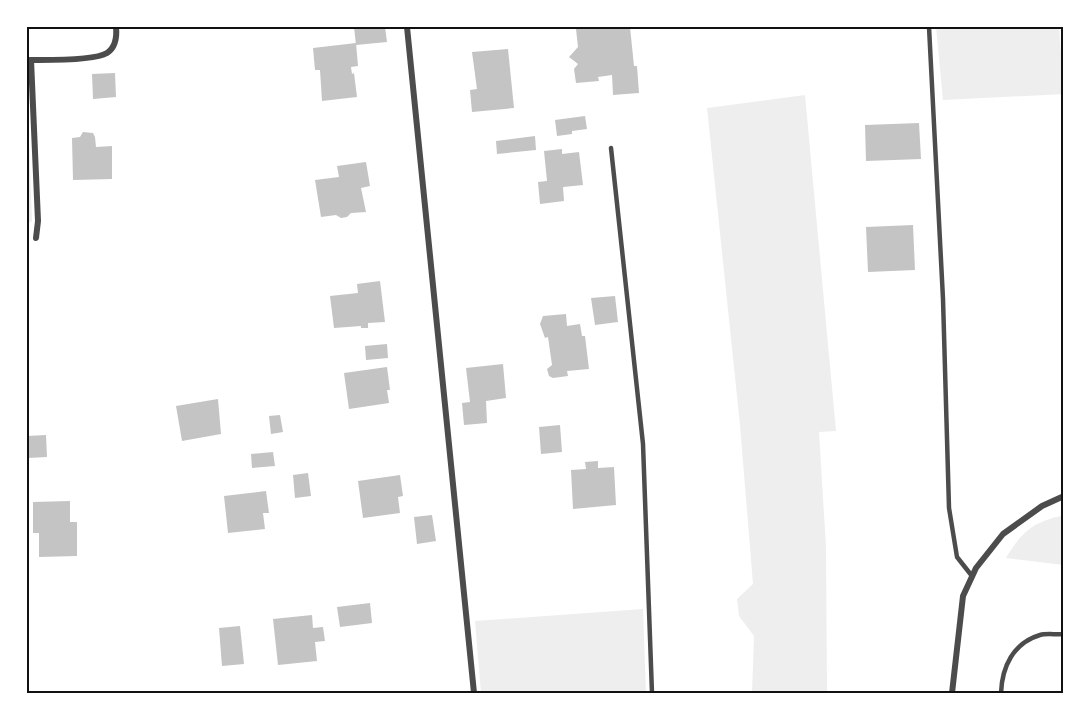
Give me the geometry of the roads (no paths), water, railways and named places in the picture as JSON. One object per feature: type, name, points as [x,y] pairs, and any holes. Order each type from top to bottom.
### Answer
[{"type":"street","points":[[36,238],[38,221],[29,60],[91,57],[106,54],[115,42],[116,27]]},
{"type":"street","points":[[407,27],[474,693]]},
{"type":"street","points":[[952,693],[963,596],[972,576],[1003,534],[1042,506],[1064,496]]},
{"type":"lane","points":[[929,27],[943,299],[949,508],[957,557],[972,576]]},
{"type":"lane","points":[[611,148],[643,444],[652,693]]},
{"type":"lane","points":[[1001,693],[1006,662],[1018,647],[1041,635],[1064,634]]}]
